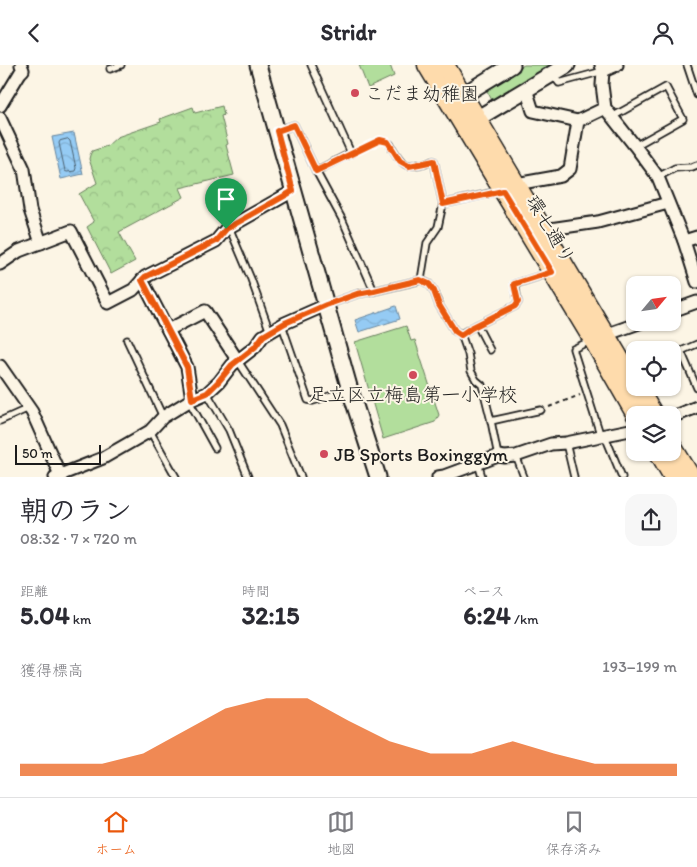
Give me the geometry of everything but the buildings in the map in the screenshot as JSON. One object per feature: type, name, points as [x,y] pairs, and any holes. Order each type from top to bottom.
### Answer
[{"type":"main road","name":"環七通り","points":[[427,65],[456,99],[510,187],[543,230],[599,337],[632,406]]},
{"type":"main road","name":"環七通り","points":[[445,65],[456,99]]},
{"type":"main road","name":"環七通り","points":[[510,187],[552,272],[626,372]]},
{"type":"main road","points":[[663,461],[673,477]]},
{"type":"main road","points":[[681,461],[691,477]]},
{"type":"street","points":[[258,65],[350,390],[378,477]]},
{"type":"street","points":[[456,99],[512,65]]},
{"type":"street","points":[[470,123],[567,65]]},
{"type":"street","points":[[617,65],[602,68],[602,85],[608,112],[658,177],[684,241],[697,282]]},
{"type":"street","points":[[0,106],[20,73],[26,67]]},
{"type":"street","points":[[526,89],[533,111],[578,121],[608,112]]},
{"type":"street","points":[[0,118],[24,169],[30,210],[41,243]]},
{"type":"street","points":[[510,187],[562,175],[570,169],[578,121]]},
{"type":"street","points":[[0,264],[19,251],[71,231],[108,303],[133,290],[145,277],[216,241],[229,227],[293,191]]},
{"type":"street","points":[[543,230],[598,222],[668,203]]},
{"type":"street","points":[[684,241],[697,237]]},
{"type":"street","points":[[142,280],[187,367],[191,400]]},
{"type":"street","points":[[681,308],[697,302]]},
{"type":"street","points":[[1,369],[29,408],[59,476],[103,458],[150,431],[163,417],[191,400],[207,393],[232,365],[255,347],[263,336],[326,305]]},
{"type":"street","points":[[168,330],[205,311],[238,361]]},
{"type":"street","points":[[599,337],[626,328]]},
{"type":"street","points":[[681,413],[697,407]]},
{"type":"street","points":[[442,477],[498,456],[516,456],[551,444],[566,443],[626,431]]},
{"type":"lane","points":[[110,69],[121,65]]},
{"type":"lane","points":[[311,65],[351,153],[316,171]]},
{"type":"lane","points":[[687,65],[697,95]]},
{"type":"lane","points":[[552,74],[559,83],[602,68]]},
{"type":"lane","points":[[608,112],[666,87],[683,119],[635,146]]},
{"type":"lane","points":[[277,131],[294,125],[343,221],[374,291]]},
{"type":"lane","points":[[390,145],[400,161],[409,166],[434,161],[443,204],[438,227],[427,243],[420,280]]},
{"type":"lane","points":[[658,177],[676,168],[697,165]]},
{"type":"lane","points":[[443,204],[510,187]]},
{"type":"lane","points":[[229,227],[251,279],[270,332]]},
{"type":"lane","points":[[461,335],[515,306],[518,302],[514,284],[552,272]]},
{"type":"lane","points":[[326,305],[357,294],[420,280],[429,284],[455,331],[461,335],[468,354],[471,371],[476,380],[482,385],[498,456]]},
{"type":"lane","points":[[282,325],[308,400],[313,401],[350,390]]},
{"type":"lane","points":[[477,325],[490,350]]},
{"type":"lane","points":[[599,337],[573,349],[603,436],[622,477]]},
{"type":"lane","points":[[127,340],[163,417]]},
{"type":"lane","points":[[697,344],[681,351],[697,388]]},
{"type":"lane","points":[[238,361],[280,425],[301,477]]},
{"type":"lane","points":[[207,393],[229,430],[248,477]]},
{"type":"lane","points":[[191,400],[215,448]]},
{"type":"lane","points":[[0,421],[29,408]]},
{"type":"lane","points":[[491,421],[542,410]]},
{"type":"lane","points":[[150,431],[176,477]]},
{"type":"lane","points":[[566,443],[574,477]]},
{"type":"lane","points":[[516,456],[524,477]]},
{"type":"lane","points":[[478,463],[482,477]]},
{"type":"path","points":[[351,153],[380,140],[388,142],[390,145]]},
{"type":"path","points":[[542,410],[587,392]]},
{"type":"green space","points":[[359,65],[390,65],[394,76],[368,88]]},
{"type":"green space","points":[[524,65],[558,65],[493,102],[486,89]]},
{"type":"green space","points":[[222,106],[224,115],[221,116],[228,144],[226,145],[234,175],[180,188],[184,197],[119,232],[135,261],[111,274],[87,227],[94,222],[79,194],[97,183],[89,159],[92,151],[107,146],[117,137],[161,122],[160,119],[193,107],[195,113]]},
{"type":"green space","points":[[406,326],[411,341],[415,340],[439,415],[435,422],[383,439],[355,342]]},
{"type":"water","points":[[74,133],[83,174],[61,179],[52,137]]},
{"type":"water","points":[[396,306],[400,319],[359,332],[355,320]]},
{"type":"place","name":"こだま幼稚園","points":[[355,93]]},
{"type":"place","name":"足立区立梅島第一小学校","points":[[413,375]]},
{"type":"place","name":"JB Sports Boxinggym","points":[[324,454]]},
{"type":"route","points":[[294,125],[316,171],[380,140],[388,142],[400,161],[409,166],[434,161],[443,204],[503,191],[552,272],[514,284],[518,302],[515,306],[461,335],[455,331],[429,284],[420,280],[357,294],[285,323],[263,336],[255,347],[232,365],[207,393],[192,399],[187,367],[142,280],[216,241],[226,229],[293,191],[277,131],[294,125]]}]
